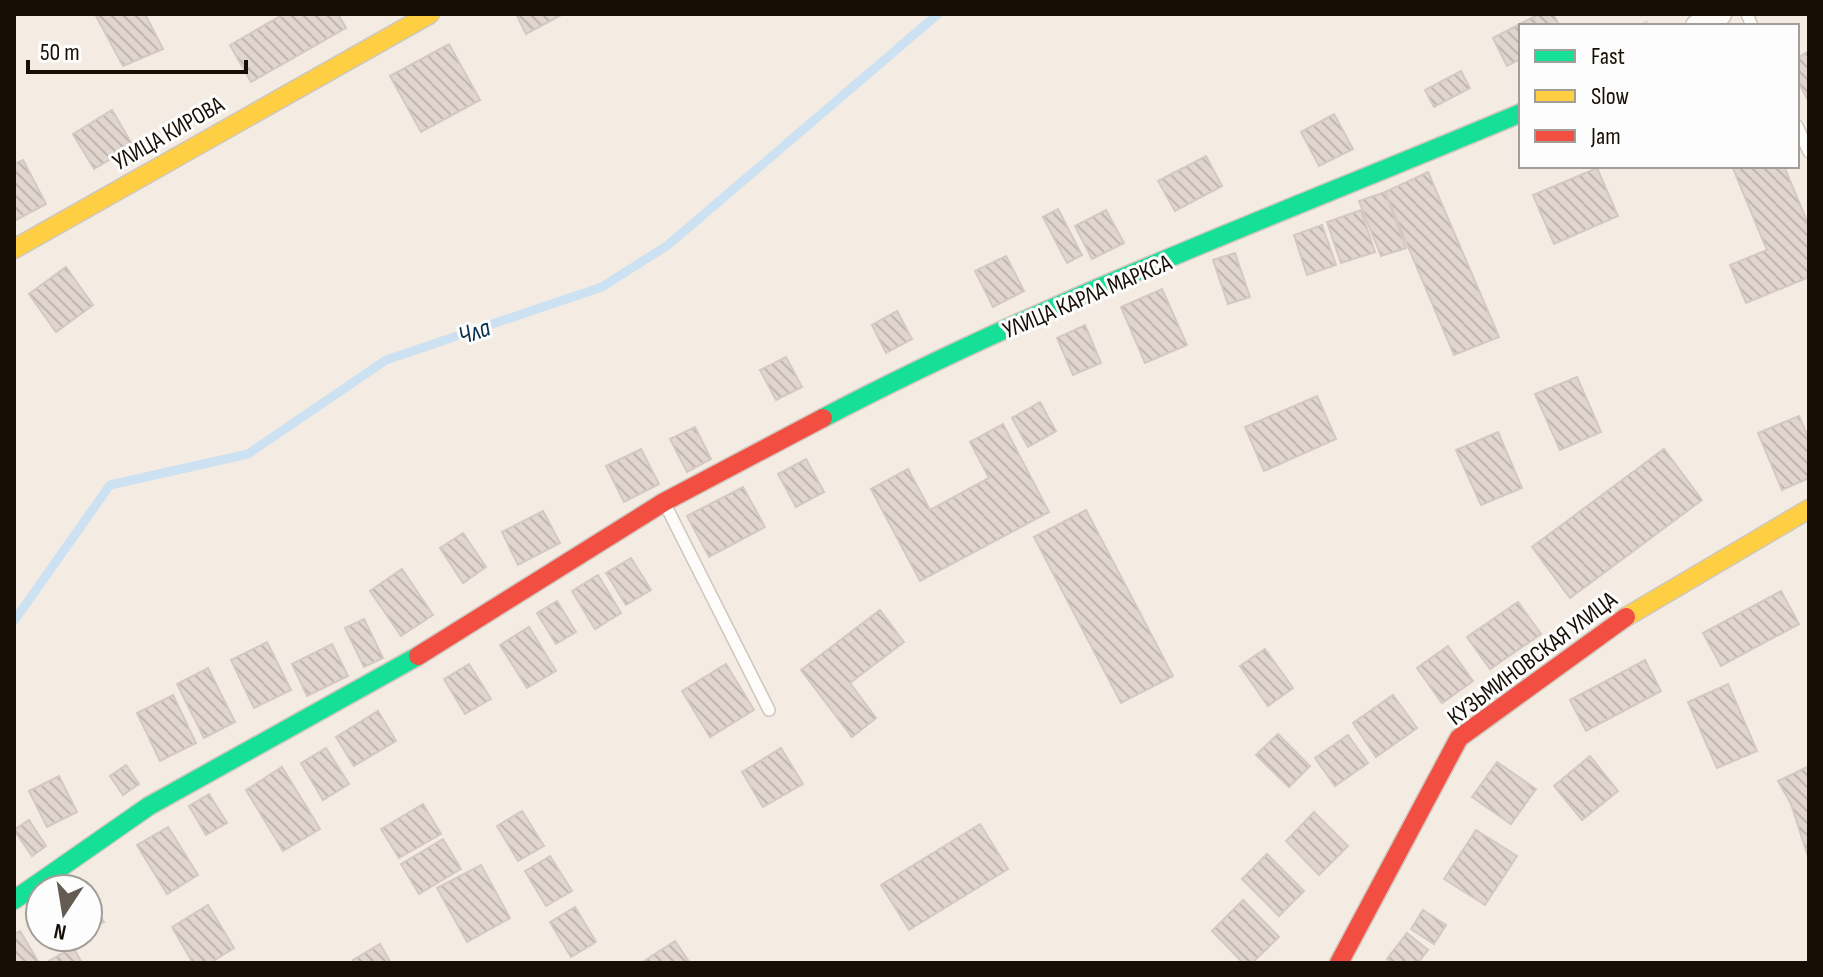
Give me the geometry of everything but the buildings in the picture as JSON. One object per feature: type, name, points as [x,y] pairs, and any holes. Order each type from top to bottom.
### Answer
[{"type":"street","name":"УЛИЦА КИРОВА","points":[[14,249],[430,14]]},
{"type":"street","points":[[1701,24],[1720,14]]},
{"type":"street","name":"УЛИЦА КАРЛА МАРКСА","points":[[14,900],[149,806],[462,631],[664,502],[896,380],[1113,284],[1519,114]]},
{"type":"street","name":"КУЗЬМИНОВСКАЯ УЛИЦА","points":[[1339,963],[1459,738],[1636,610],[1809,509]]},
{"type":"lane","points":[[1799,130],[1809,152]]},
{"type":"lane","points":[[664,502],[769,710]]},
{"type":"waterway","name":"Чла","points":[[14,621],[110,485],[248,454],[386,360],[602,287],[668,245],[938,14]]},
{"type":"traffic: fast","points":[[823,418],[1081,295],[1519,114]]},
{"type":"traffic: fast","points":[[14,900],[149,806],[418,656]]},
{"type":"traffic: slow","points":[[14,249],[430,14]]},
{"type":"traffic: slow","points":[[1626,617],[1809,509]]},
{"type":"traffic: jam","points":[[418,656],[664,502],[823,418]]},
{"type":"traffic: jam","points":[[1339,963],[1459,738],[1626,617]]}]
